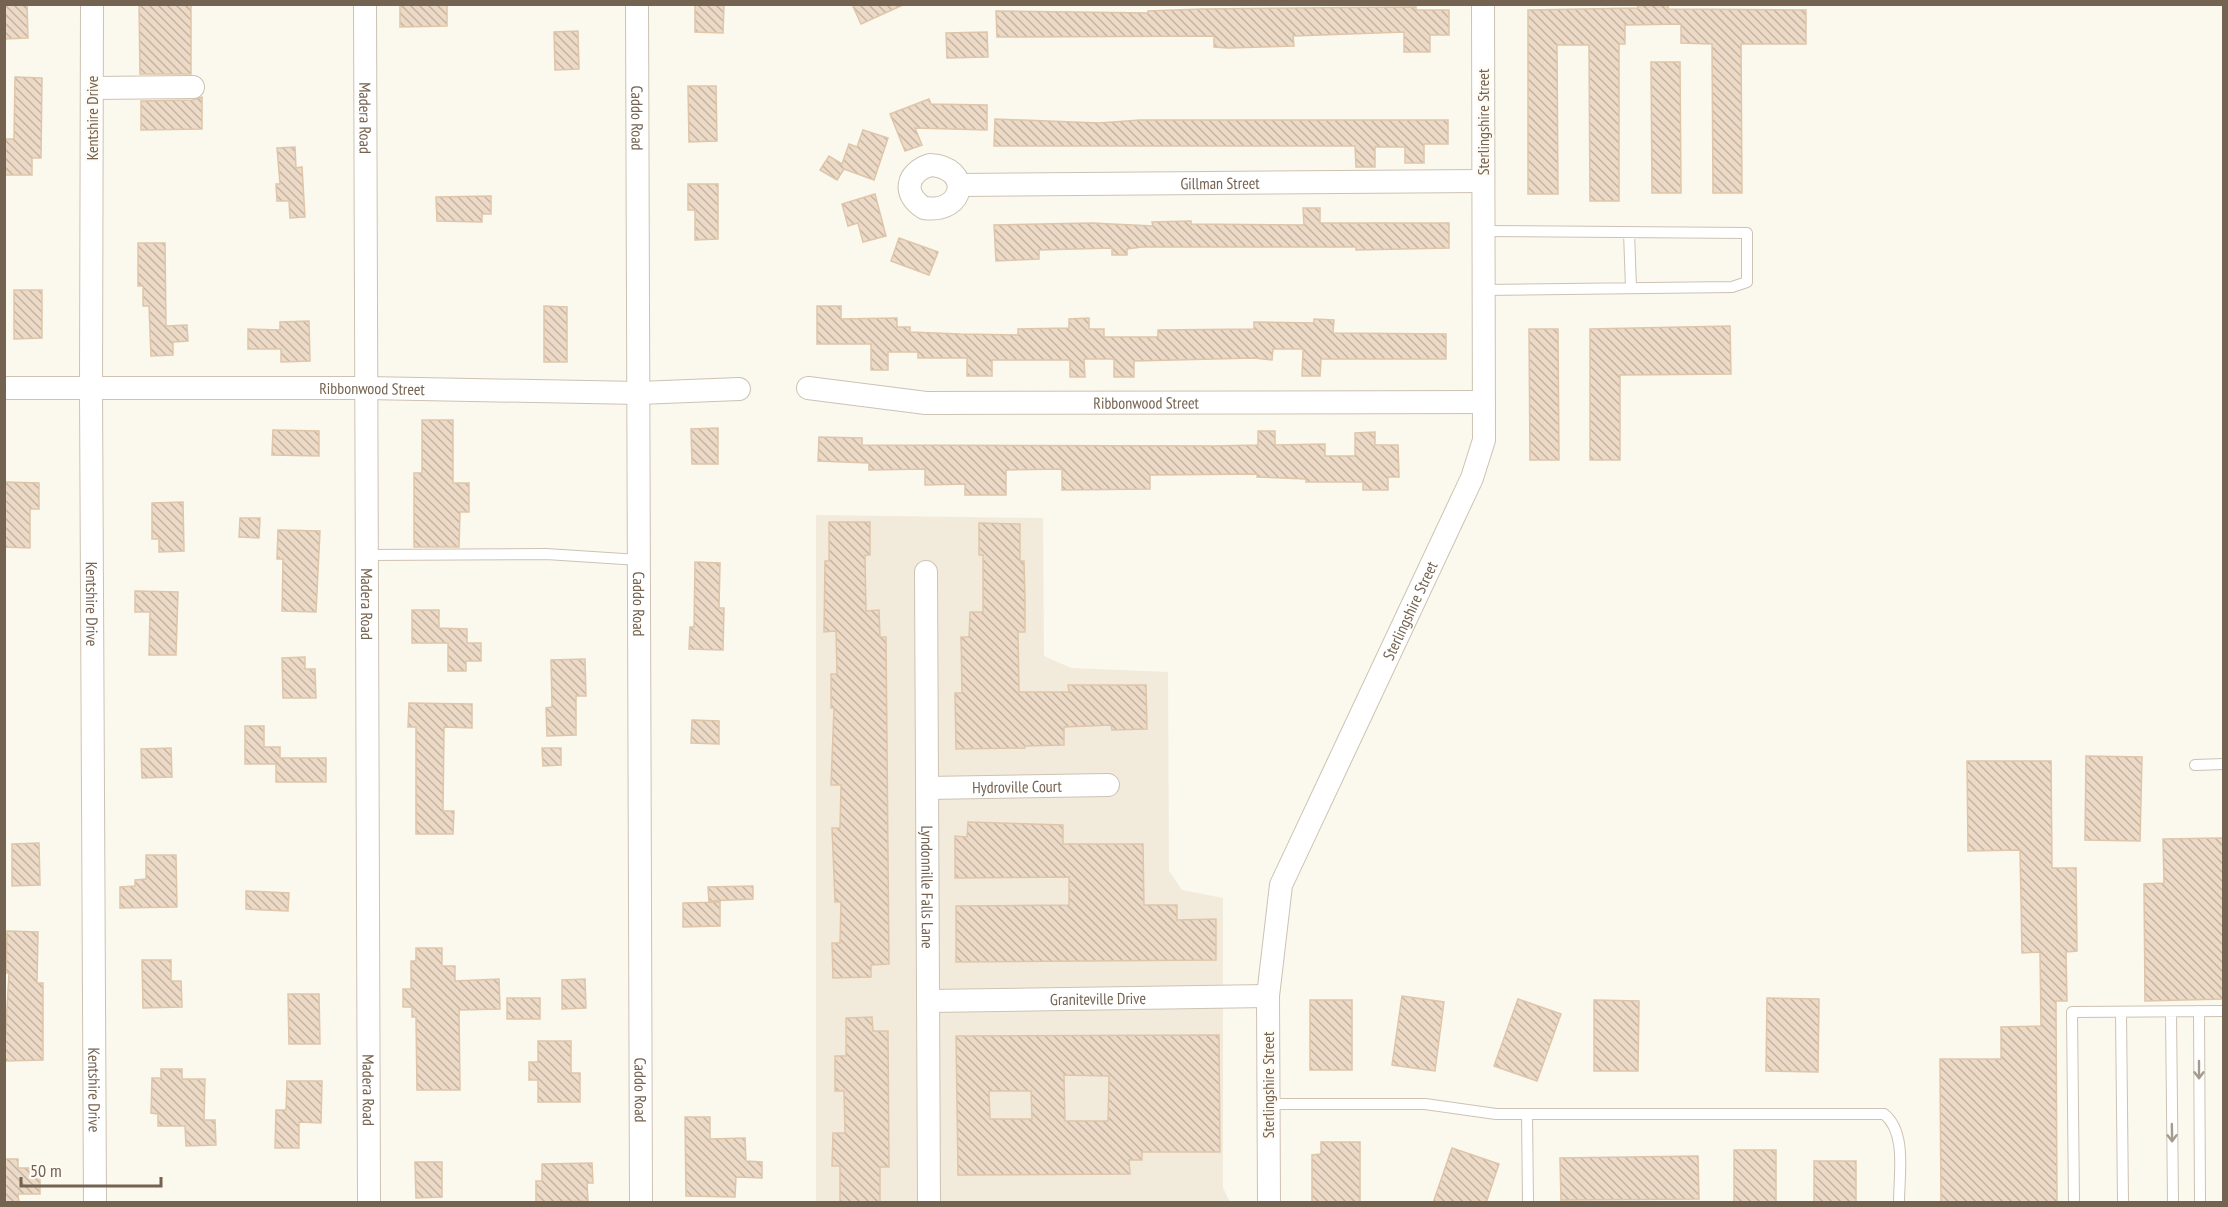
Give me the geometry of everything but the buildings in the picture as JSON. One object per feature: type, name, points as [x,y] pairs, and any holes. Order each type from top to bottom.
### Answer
[{"type":"street","name":"Kentshire Drive","points":[[92,4],[91,389],[95,1203]]},
{"type":"street","name":"Madera Road","points":[[365,4],[369,1203]]},
{"type":"street","name":"Caddo Road","points":[[638,4],[641,1203]]},
{"type":"street","name":"Sterlingshire Street","points":[[1269,1203],[1268,996],[1281,885],[1472,477],[1484,440],[1482,181],[1484,4]]},
{"type":"street","points":[[93,88],[194,87]]},
{"type":"street","name":"Gillman Street","points":[[959,185],[1482,181]]},
{"type":"street","name":"Ribbonwood Street","points":[[4,388],[367,388],[639,393],[739,388]]},
{"type":"street","name":"Ribbonwood Street","points":[[808,388],[926,404],[1484,402]]},
{"type":"street","name":"Lyndonnille Falls Lane","points":[[926,572],[929,1203]]},
{"type":"street","name":"Hydroville Court","points":[[927,788],[1108,785]]},
{"type":"street","name":"Graniteville Drive","points":[[928,1001],[1268,996]]},
{"type":"lane","points":[[1483,231],[1747,233],[1747,282],[1732,287],[1483,290]]},
{"type":"lane","points":[[1629,232],[1631,288]]},
{"type":"lane","points":[[368,555],[546,554],[639,560]]},
{"type":"lane","points":[[2195,765],[2223,764]]},
{"type":"lane","points":[[2199,1011],[2200,1203]]},
{"type":"lane","points":[[2074,1203],[2072,1012],[2223,1011]]},
{"type":"lane","points":[[2121,1012],[2123,1203]]},
{"type":"lane","points":[[2171,1012],[2173,1203]]},
{"type":"lane","points":[[1268,1104],[1425,1104],[1496,1114],[1884,1114],[1894,1122],[1898,1137],[1899,1203]]},
{"type":"lane","points":[[1527,1114],[1528,1203]]},
{"type":"shaded area","points":[[816,515],[1043,518],[1044,656],[1071,668],[1168,672],[1169,871],[1182,890],[1223,898],[1223,1188],[1230,1202],[816,1202]]}]
